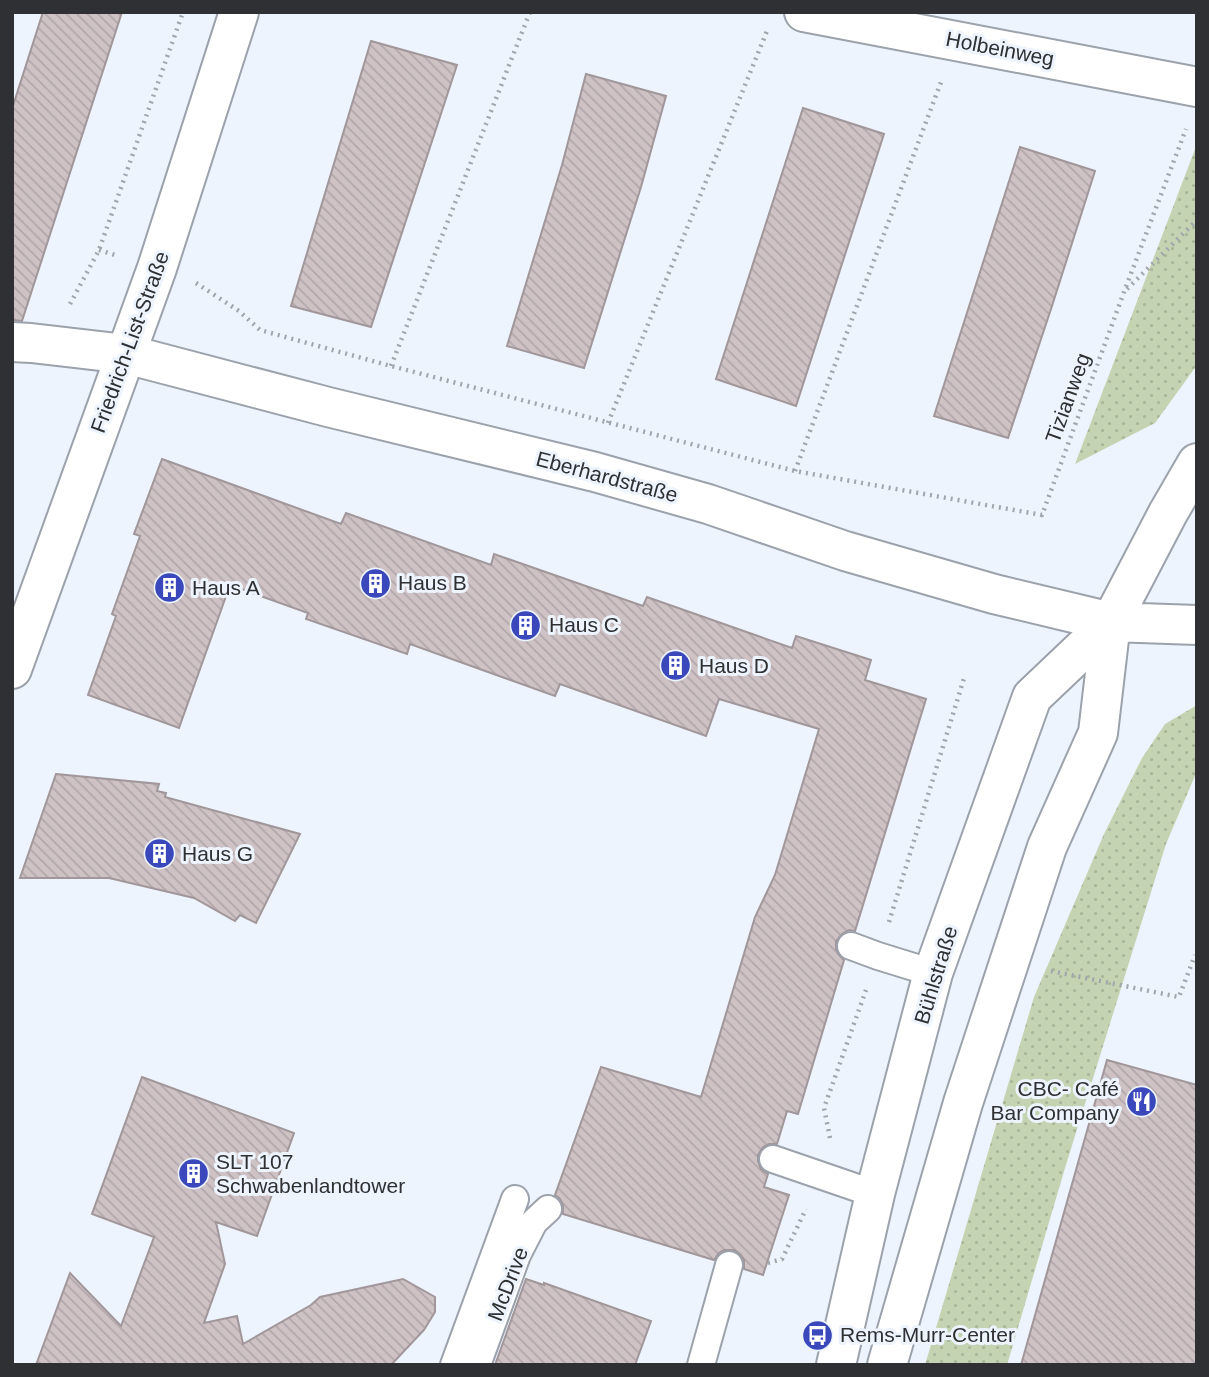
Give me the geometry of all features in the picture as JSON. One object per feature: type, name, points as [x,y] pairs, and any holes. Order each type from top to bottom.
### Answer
[{"type":"street","name":"Friedrich-List-Straße","points":[[12,669],[157,268],[239,12]]},
{"type":"street","name":"Holbeinweg","points":[[786,19],[957,41],[1197,87]]},
{"type":"street","name":"Eberhardstraße","points":[[22,343],[126,354],[328,407],[595,472],[708,504],[858,555],[994,594],[1111,622],[1197,625]]},
{"type":"street","name":"Bühlstraße","points":[[836,1365],[875,1194],[933,973],[1032,697],[1111,622],[1197,463]]},
{"type":"street","name":"Bühlstraße","points":[[887,1365],[963,1103],[1047,847],[1098,733],[1111,622]]},
{"type":"lane","points":[[851,946],[933,973]]},
{"type":"lane","points":[[773,1159],[875,1194]]},
{"type":"lane","points":[[454,1365],[515,1199]]},
{"type":"lane","name":"McDrive","points":[[477,1365],[517,1255],[534,1222],[548,1209]]},
{"type":"lane","points":[[701,1365],[729,1265]]},
{"type":"path","points":[[22,343],[72,303],[99,250],[183,12]]},
{"type":"path","points":[[391,366],[530,12]]},
{"type":"path","points":[[608,423],[786,19]]},
{"type":"path","points":[[99,250],[191,281],[239,311],[260,330],[795,471],[957,41]]},
{"type":"path","name":"Tizianweg","points":[[795,471],[1042,515],[1187,127]]},
{"type":"path","name":"Tizianweg","points":[[1124,292],[1197,220]]},
{"type":"path","points":[[1050,971],[1179,997],[1195,955]]},
{"type":"path","points":[[768,1263],[782,1259],[806,1209]]},
{"type":"green space","points":[[1197,144],[1197,365],[1155,423],[1075,464]]},
{"type":"green space","points":[[1197,705],[1197,771],[1166,844],[1007,1365],[925,1365],[1034,997],[1104,834],[1142,758],[1165,724]]},
{"type":"building","points":[[43,12],[122,12],[22,321],[12,320],[12,109]]},
{"type":"building","points":[[371,41],[457,65],[371,327],[291,306]]},
{"type":"building","points":[[586,74],[666,96],[641,187],[584,368],[507,346],[562,165]]},
{"type":"building","points":[[803,108],[884,134],[796,406],[716,379]]},
{"type":"building","points":[[1020,147],[1095,171],[1008,438],[934,416]]},
{"type":"building","points":[[162,459],[341,524],[346,513],[491,565],[494,554],[643,606],[647,597],[792,648],[796,636],[871,660],[865,680],[926,699],[855,931],[849,930],[836,941],[836,949],[844,960],[798,1114],[787,1111],[777,1144],[763,1147],[758,1155],[761,1169],[768,1174],[764,1187],[789,1195],[763,1275],[744,1269],[744,1260],[734,1250],[724,1250],[714,1260],[563,1214],[563,1205],[555,1195],[601,1067],[701,1097],[755,917],[775,875],[819,729],[719,699],[706,736],[560,684],[555,696],[410,644],[407,654],[306,619],[308,613],[230,585],[179,728],[88,695],[116,616],[112,614],[140,536],[134,534]]},
{"type":"building","name":"Haus G","points":[[56,774],[159,784],[157,791],[166,793],[165,797],[300,834],[256,923],[240,915],[235,921],[194,898],[109,878],[20,878]]},
{"type":"building","points":[[1107,1060],[1197,1085],[1197,1365],[1021,1365]]},
{"type":"building","points":[[142,1077],[294,1133],[257,1236],[216,1222],[225,1264],[204,1323],[237,1316],[243,1344],[311,1305],[320,1297],[403,1279],[435,1297],[435,1312],[424,1330],[391,1365],[36,1365],[70,1273],[121,1326],[154,1237],[92,1214]]},
{"type":"building","points":[[526,1279],[651,1321],[635,1365],[495,1365]]},
{"type":"place","name":"Haus B","points":[[375,583]]},
{"type":"place","name":"Haus A","points":[[169,588]]},
{"type":"place","name":"Haus C","points":[[526,625]]},
{"type":"place","name":"Haus D","points":[[676,666]]},
{"type":"place","name":"Haus G","points":[[159,854]]},
{"type":"place","name":"CBC- Café Bar Company","points":[[1142,1101]]},
{"type":"place","name":"SLT 107 Schwabenlandtower","points":[[193,1174]]},
{"type":"place","name":"Rems-Murr-Center","points":[[817,1335]]}]
